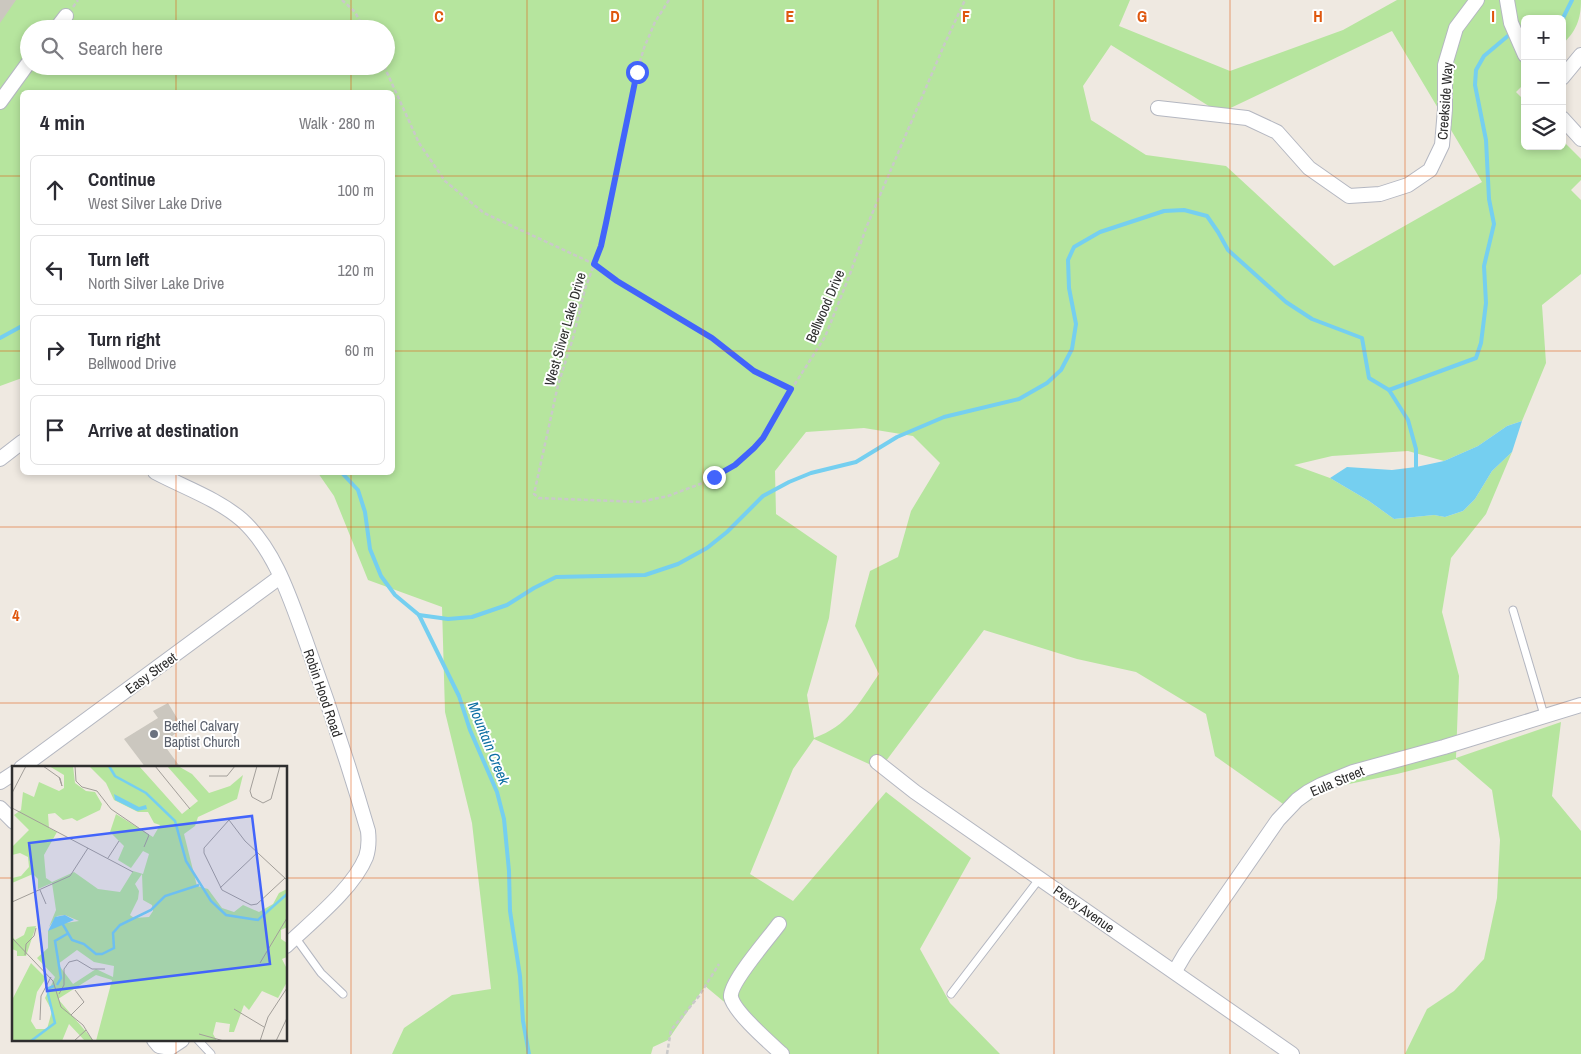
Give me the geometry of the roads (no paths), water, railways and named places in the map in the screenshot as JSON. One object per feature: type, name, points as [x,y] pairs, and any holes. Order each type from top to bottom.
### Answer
[{"type":"street","name":"Creekside Way","points":[[1158,108],[1247,118],[1277,132],[1309,168],[1349,196],[1380,194],[1408,185],[1430,170],[1442,145],[1445,109],[1445,65],[1456,28],[1477,0]]},
{"type":"street","points":[[1507,0],[1511,22],[1521,46]]},
{"type":"street","points":[[63,20],[66,16]]},
{"type":"street","points":[[1566,73],[1581,55]]},
{"type":"street","points":[[0,102],[20,74]]},
{"type":"street","points":[[1566,122],[1581,139]]},
{"type":"street","points":[[0,459],[20,444]]},
{"type":"street","name":"Robin Hood Road","points":[[161,475],[223,507],[240,519],[252,531],[270,556],[318,674],[368,830],[369,842],[366,856],[344,890],[291,941]]},
{"type":"street","name":"Easy Street","points":[[24,766],[280,578]]},
{"type":"street","name":"Eula Street","points":[[1175,971],[1268,834],[1288,809],[1308,792],[1353,772],[1444,747],[1581,705]]},
{"type":"street","name":"Percy Avenue","points":[[877,762],[914,792],[1175,971],[1292,1054]]},
{"type":"street","points":[[0,782],[12,774]]},
{"type":"street","points":[[0,808],[12,820]]},
{"type":"street","points":[[779,924],[734,983],[732,997],[736,1007],[758,1032],[782,1054]]},
{"type":"street","points":[[156,1042],[159,1046],[170,1048],[179,1042]]},
{"type":"lane","points":[[1513,610],[1544,715]]},
{"type":"lane","points":[[951,994],[1040,878]]},
{"type":"lane","points":[[291,941],[343,994]]},
{"type":"lane","points":[[200,1042],[211,1054]]},
{"type":"water","points":[[1522,421],[1512,452],[1492,471],[1475,499],[1463,511],[1445,517],[1434,515],[1394,519],[1369,501],[1330,478],[1347,467],[1392,470],[1444,461],[1478,446],[1507,426]]},
{"type":"waterway","points":[[1564,15],[1572,0]]},
{"type":"waterway","points":[[1389,390],[1476,358],[1481,343],[1486,303],[1484,266],[1494,224],[1489,199],[1486,140],[1475,85],[1476,70],[1484,56],[1509,35]]},
{"type":"waterway","points":[[419,615],[448,619],[472,617],[507,605],[556,577],[645,575],[678,564],[707,548],[727,532],[763,496],[789,482],[811,473],[856,462],[897,437],[944,417],[1019,399],[1047,383],[1061,370],[1072,349],[1076,324],[1069,288],[1068,260],[1074,247],[1100,232],[1164,211],[1184,210],[1207,216],[1228,250],[1286,302],[1312,319],[1362,338],[1369,378],[1389,390],[1408,420],[1416,449],[1416,467]]},
{"type":"waterway","name":"Mountain Creek","points":[[0,338],[20,327]]},
{"type":"waterway","name":"Mountain Creek","points":[[344,475],[358,490],[365,512],[370,549],[381,576],[395,595],[419,615],[459,696],[470,730],[497,792],[504,819],[509,871],[510,911],[520,976],[523,1021],[529,1054]]},
{"type":"place","name":"Bethel Calvary Baptist Church","points":[[154,734]]}]
